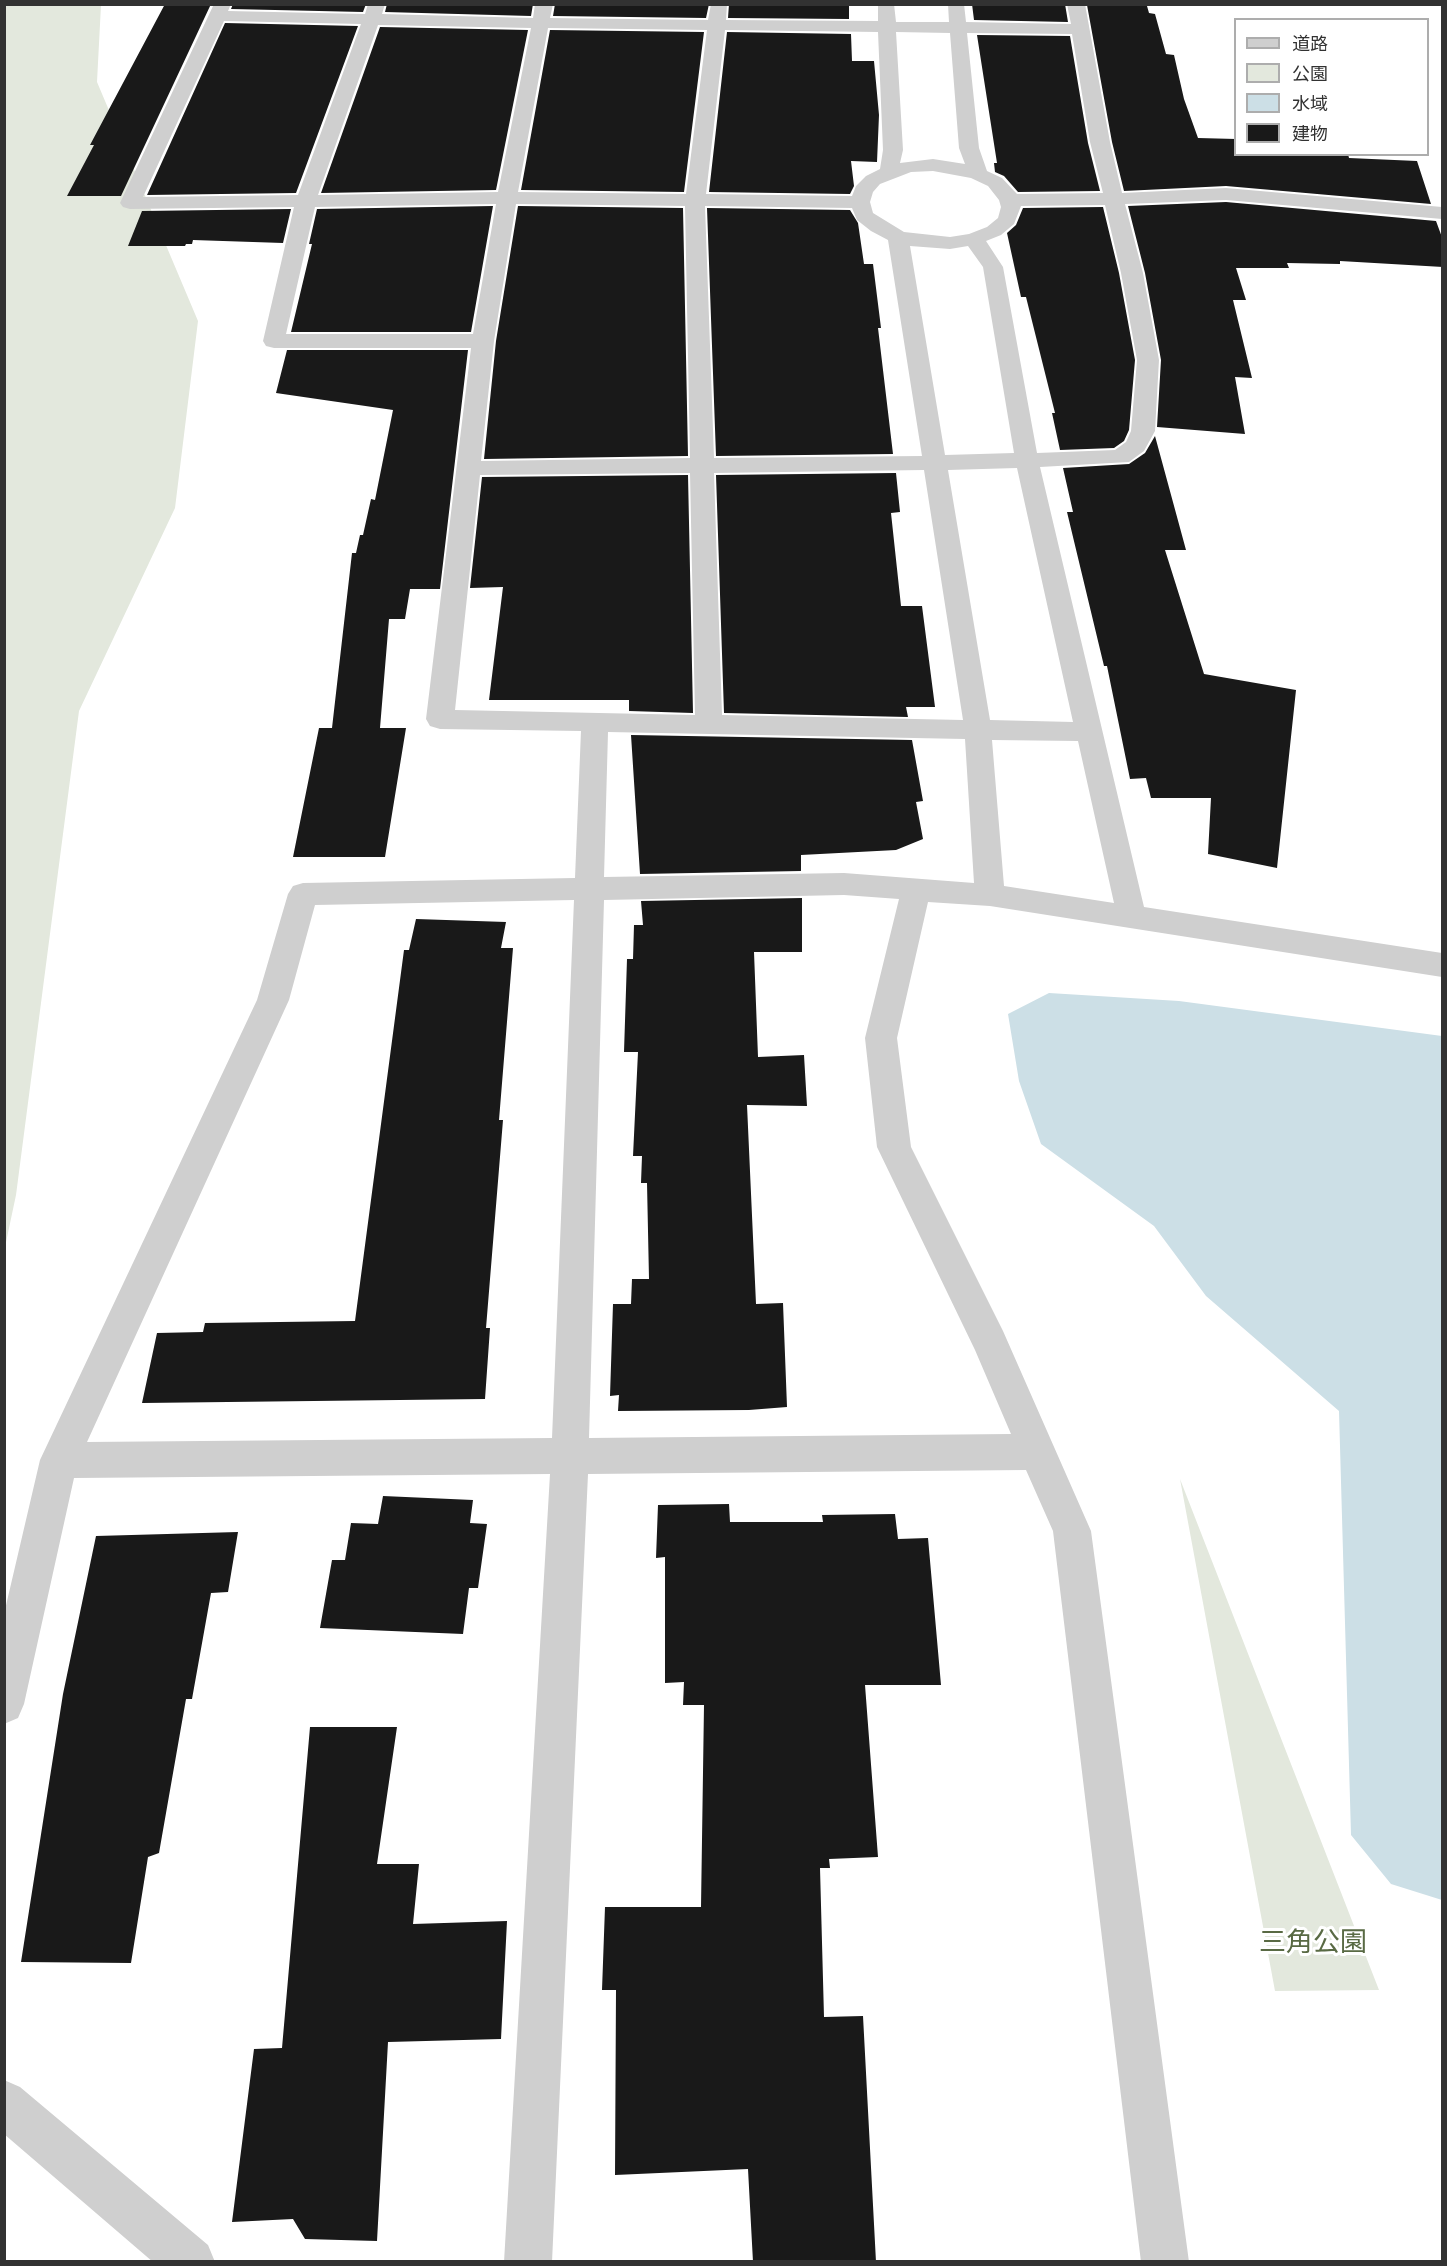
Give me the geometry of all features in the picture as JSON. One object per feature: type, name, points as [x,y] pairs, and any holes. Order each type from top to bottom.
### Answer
[{"type":"street","points":[[886,4],[892,150],[889,171]]},
{"type":"street","points":[[956,4],[969,148],[978,174]]},
{"type":"street","points":[[468,468],[934,463],[1121,457],[1136,446],[1143,431],[1148,360],[1132,273],[1100,142],[1076,4]]},
{"type":"street","points":[[860,202],[507,198],[130,203],[221,10],[718,15],[887,26],[1082,29]]},
{"type":"street","points":[[374,12],[306,200],[274,341],[483,341]]},
{"type":"street","points":[[542,14],[483,341],[440,719],[1090,732]]},
{"type":"street","points":[[709,724],[696,200],[718,15]]},
{"type":"street","points":[[933,165],[978,174],[995,182],[1007,194],[1011,207],[1007,220],[994,231],[974,239],[932,243],[898,237],[878,227],[864,216],[860,202],[863,190],[873,180],[889,171],[910,166],[933,165]]},
{"type":"street","points":[[1009,200],[1114,199],[1226,194],[1443,213]]},
{"type":"street","points":[[898,237],[978,730],[990,895]]},
{"type":"street","points":[[974,239],[993,267],[1027,460],[1132,918]]},
{"type":"street","points":[[528,2262],[570,1456],[595,722]]},
{"type":"street","points":[[4,1704],[59,1460],[273,1000],[303,894],[844,884],[990,895],[1443,965]]},
{"type":"street","points":[[916,889],[881,1038],[894,1147],[990,1343],[1072,1531],[1165,2262]]},
{"type":"street","points":[[59,1460],[1038,1452]]},
{"type":"street","points":[[4,2103],[191,2262]]},
{"type":"green space","points":[[5,5],[101,5],[97,82],[198,321],[175,508],[79,711],[16,1195],[5,1247]]},
{"type":"green space","name":"三角公園","points":[[1180,1479],[1379,1990],[1275,1991]]},
{"type":"water","points":[[1049,993],[1179,1001],[1442,1036],[1442,1900],[1391,1884],[1351,1835],[1339,1411],[1206,1296],[1154,1226],[1041,1144],[1019,1081],[1008,1014]]},
{"type":"building","points":[[165,4],[211,4],[121,196],[67,196],[94,145],[90,145]]},
{"type":"building","points":[[233,4],[366,4],[363,12],[231,9]]},
{"type":"building","points":[[387,4],[533,4],[531,16],[385,12]]},
{"type":"building","points":[[555,4],[709,4],[706,18],[553,16]]},
{"type":"building","points":[[729,4],[849,4],[849,19],[728,18]]},
{"type":"building","points":[[972,4],[1065,4],[1068,22],[974,20]]},
{"type":"building","points":[[1087,5],[1147,6],[1149,13],[1155,14],[1166,54],[1174,55],[1184,99],[1198,138],[1234,139],[1234,156],[1348,156],[1349,158],[1417,161],[1431,204],[1226,186],[1124,191],[1112,142]]},
{"type":"building","points":[[225,23],[358,26],[296,193],[147,195]]},
{"type":"building","points":[[380,27],[528,30],[496,190],[321,193]]},
{"type":"building","points":[[550,30],[704,32],[684,192],[521,190]]},
{"type":"building","points":[[727,32],[851,34],[852,61],[874,61],[879,115],[877,162],[851,161],[854,186],[850,194],[709,192]]},
{"type":"building","points":[[977,35],[1070,36],[1088,143],[1100,191],[1018,192],[1004,176],[995,172],[994,163],[997,163]]},
{"type":"building","points":[[1226,202],[1436,221],[1443,240],[1443,267],[1340,261],[1340,264],[1287,263],[1289,268],[1236,268],[1246,300],[1233,300],[1252,378],[1235,377],[1245,434],[1157,427],[1161,360],[1145,273],[1128,206]]},
{"type":"building","points":[[493,206],[471,332],[291,332],[312,244],[309,244],[317,209]]},
{"type":"building","points":[[518,206],[683,208],[688,456],[484,459],[496,341]]},
{"type":"building","points":[[1103,207],[1119,273],[1135,360],[1129,430],[1124,441],[1114,448],[1060,450],[1052,413],[1055,413],[1026,297],[1021,297],[1007,233],[1016,225],[1023,208]]},
{"type":"building","points":[[707,208],[850,210],[858,223],[864,264],[873,264],[893,454],[716,456]]},
{"type":"building","points":[[291,209],[283,243],[193,240],[192,244],[185,246],[128,246],[142,211]]},
{"type":"building","points":[[287,350],[468,350],[440,589],[410,589],[405,619],[389,619],[380,728],[406,728],[385,857],[293,857],[319,728],[332,728],[352,553],[356,553],[360,535],[363,535],[371,499],[375,500],[393,410],[276,393]]},
{"type":"building","points":[[1155,436],[1186,550],[1165,550],[1204,674],[1296,690],[1277,868],[1208,854],[1211,798],[1151,798],[1146,778],[1130,779],[1107,666],[1104,666],[1067,512],[1073,512],[1063,468],[1129,464],[1145,453]]},
{"type":"building","points":[[896,473],[900,512],[891,513],[901,606],[922,606],[935,707],[906,707],[908,717],[724,713],[716,475]]},
{"type":"building","points":[[688,475],[693,713],[629,711],[629,700],[489,700],[503,587],[470,588],[482,477]]},
{"type":"building","points":[[631,735],[912,740],[923,801],[916,802],[923,839],[896,850],[801,855],[801,871],[640,874]]},
{"type":"building","points":[[802,898],[802,952],[754,952],[758,1057],[804,1055],[807,1106],[747,1105],[756,1304],[783,1303],[787,1407],[749,1410],[618,1411],[619,1395],[610,1396],[613,1304],[631,1304],[632,1279],[649,1279],[647,1183],[641,1183],[642,1156],[633,1156],[638,1052],[624,1052],[627,959],[633,959],[634,925],[643,925],[641,901]]},
{"type":"building","points":[[416,919],[506,922],[501,948],[513,948],[499,1120],[503,1120],[486,1328],[490,1328],[485,1399],[142,1403],[157,1333],[203,1332],[205,1323],[355,1321],[404,950],[409,950]]},
{"type":"building","points":[[383,1496],[473,1500],[470,1523],[487,1524],[478,1588],[469,1588],[463,1634],[320,1628],[332,1560],[345,1560],[351,1523],[378,1524]]},
{"type":"building","points":[[729,1504],[730,1522],[823,1522],[822,1515],[895,1514],[898,1539],[928,1538],[941,1685],[865,1685],[878,1857],[829,1859],[830,1868],[820,1868],[824,2017],[863,2016],[876,2262],[753,2262],[748,2169],[615,2175],[616,1990],[602,1990],[605,1907],[701,1907],[704,1705],[683,1705],[684,1682],[665,1683],[665,1557],[656,1558],[658,1505]]},
{"type":"building","points":[[238,1532],[228,1592],[211,1593],[192,1699],[186,1699],[159,1853],[148,1857],[131,1963],[21,1962],[63,1694],[96,1536]]},
{"type":"building","points":[[310,1727],[397,1727],[377,1864],[419,1864],[413,1924],[507,1921],[501,2039],[388,2042],[377,2241],[305,2239],[293,2219],[232,2222],[254,2049],[282,2048]]}]
